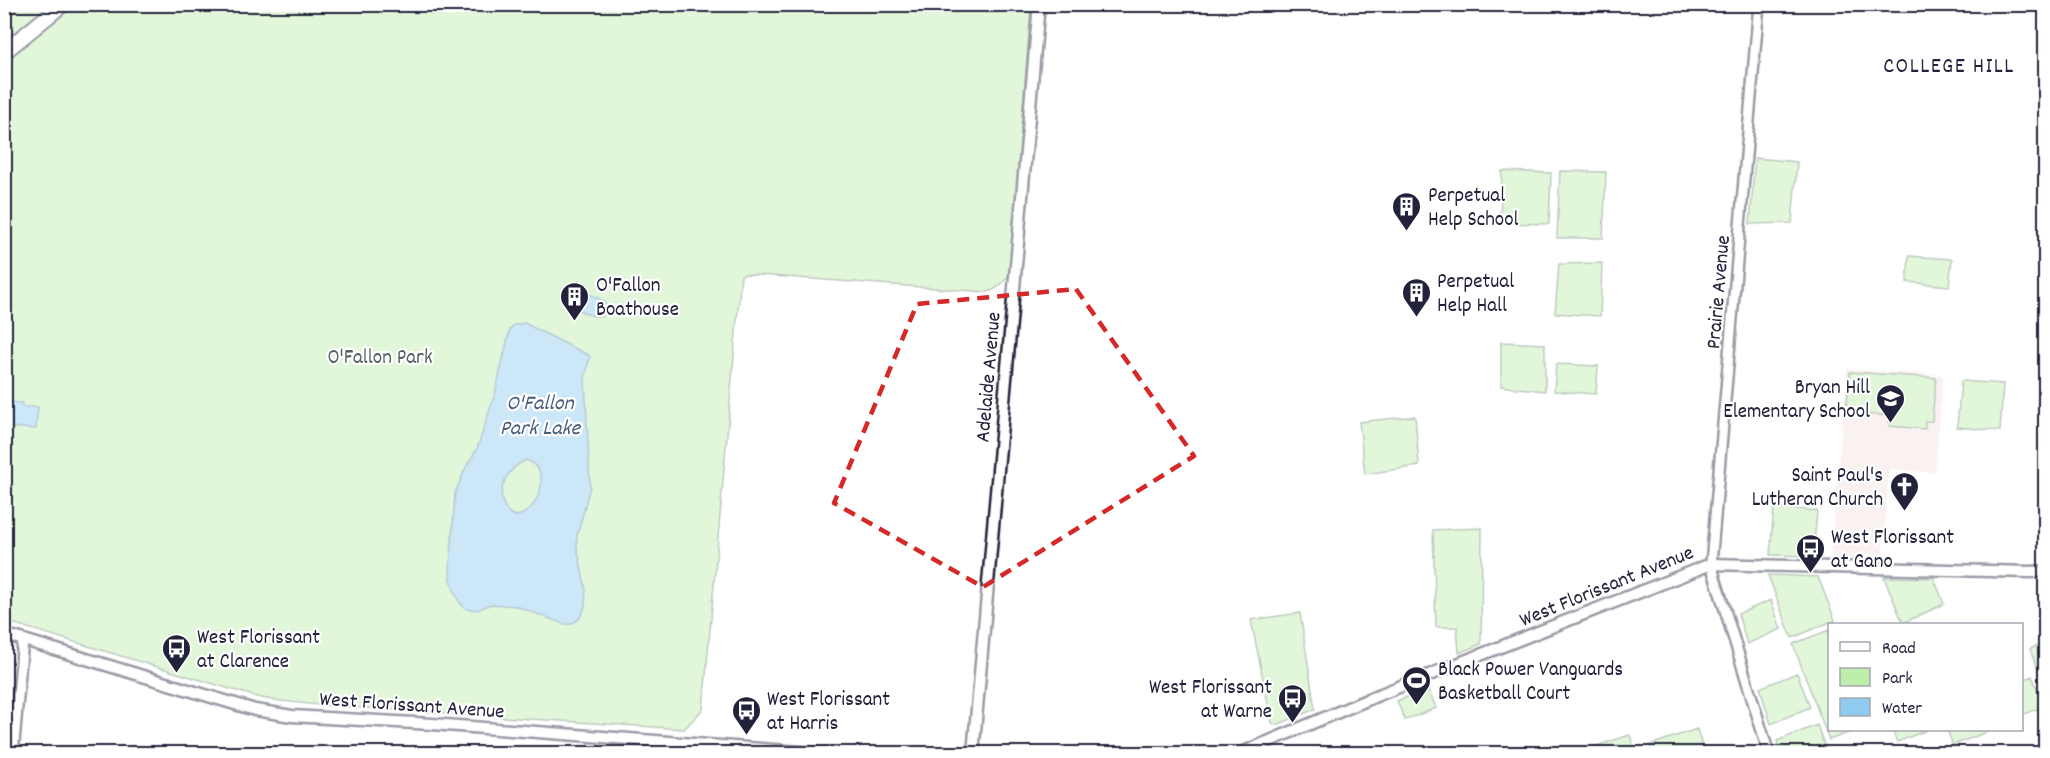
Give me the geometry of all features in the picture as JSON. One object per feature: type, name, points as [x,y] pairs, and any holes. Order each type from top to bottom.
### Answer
[{"type":"highway","points":[[4,52],[63,4]]},
{"type":"main road","name":"Adelaide Avenue","points":[[973,753],[1038,4]]},
{"type":"main road","name":"West Florissant Avenue","points":[[1239,753],[1374,697],[1712,564],[2046,571]]},
{"type":"main road","name":"West Florissant Avenue","points":[[4,634],[255,710],[292,716],[437,724],[828,753]]},
{"type":"street","name":"Prairie Avenue","points":[[1759,4],[1712,564],[1769,753]]},
{"type":"street","points":[[13,753],[23,639]]},
{"type":"highlighted area","points":[[1076,289],[1194,456],[983,587],[834,503],[917,304]]},
{"type":"shaded area","name":"Bryan Hill Elementary School","points":[[1847,369],[1941,375],[1943,378],[1935,473],[1889,469],[1882,561],[1833,560],[1830,556]]},
{"type":"green space","points":[[21,5],[58,5],[5,48],[5,21]]},
{"type":"green space","name":"O'Fallon Park","points":[[70,5],[1031,5],[1010,274],[1001,285],[988,292],[741,275],[703,709],[684,729],[319,705],[257,697],[5,621],[4,57]]},
{"type":"green space","points":[[1755,158],[1797,162],[1792,223],[1750,224]]},
{"type":"green space","points":[[1502,171],[1551,173],[1549,224],[1500,223]]},
{"type":"green space","points":[[1560,171],[1606,172],[1603,238],[1557,238]]},
{"type":"green space","points":[[1909,256],[1952,259],[1949,286],[1907,282]]},
{"type":"green space","points":[[1602,263],[1600,316],[1555,313],[1559,264]]},
{"type":"green space","points":[[1501,342],[1545,344],[1545,391],[1501,386]]},
{"type":"green space","points":[[1556,364],[1598,366],[1596,394],[1554,391]]},
{"type":"green space","points":[[1850,372],[1936,378],[1932,421],[1925,421],[1925,429],[1889,426],[1890,416],[1846,413]]},
{"type":"green space","points":[[1961,381],[2003,384],[2000,431],[1957,427]]},
{"type":"green space","points":[[1415,416],[1419,466],[1365,474],[1359,422]]},
{"type":"green space","points":[[1774,507],[1817,511],[1813,556],[1770,555]]},
{"type":"green space","points":[[1482,528],[1481,644],[1459,653],[1457,627],[1436,627],[1433,530]]},
{"type":"green space","points":[[1768,575],[1818,577],[1835,620],[1792,638]]},
{"type":"green space","points":[[1884,577],[1934,578],[1944,604],[1903,623]]},
{"type":"green space","points":[[1771,600],[1781,629],[1747,644],[1738,614]]},
{"type":"green space","points":[[1300,613],[1315,709],[1277,725],[1272,723],[1251,620]]},
{"type":"green space","points":[[1828,630],[1828,731],[1853,731],[1829,740],[1793,644]]},
{"type":"green space","points":[[2045,642],[2045,688],[2030,649]]},
{"type":"green space","points":[[1797,673],[1810,707],[1771,724],[1760,688]]},
{"type":"green space","points":[[2032,676],[2044,706],[2023,715],[2023,680]]},
{"type":"green space","name":"Black Power Vanguards Basketball Court","points":[[1428,689],[1436,708],[1405,720],[1397,701]]},
{"type":"green space","points":[[1817,725],[1827,753],[1781,753],[1777,741]]},
{"type":"green space","points":[[1697,729],[1704,753],[1653,753],[1650,745]]},
{"type":"green space","points":[[1892,731],[1924,731],[1897,742]]},
{"type":"green space","points":[[1947,731],[1989,731],[1953,745]]},
{"type":"green space","points":[[1630,735],[1636,753],[1589,753],[1587,749]]},
{"type":"water","points":[[566,286],[573,286],[604,301],[609,309],[605,314],[592,316],[576,309],[560,294]]},
{"type":"water","name":"O'Fallon Park Lake","points":[[524,323],[590,356],[585,377],[590,487],[577,536],[577,547],[586,590],[585,606],[578,620],[571,624],[564,624],[516,606],[491,604],[477,610],[466,609],[456,596],[451,580],[455,493],[477,449],[495,394],[510,329],[514,325]],"holes":[[[526,460],[536,467],[541,477],[536,500],[522,515],[513,515],[506,509],[503,502],[502,487],[505,480],[514,468]]]},
{"type":"water","points":[[10,402],[22,403],[22,407],[38,407],[36,429],[8,427]]},
{"type":"place","name":"Perpetual Help School","points":[[1407,232]]},
{"type":"place","name":"Perpetual Help Hall","points":[[1416,318]]},
{"type":"place","name":"O'Fallon Boathouse","points":[[575,322]]},
{"type":"place","name":"Bryan Hill Elementary School","points":[[1891,424]]},
{"type":"place","name":"Saint Paul's Lutheran Church","points":[[1904,512]]},
{"type":"place","name":"West Florissant at Gano","points":[[1810,574]]},
{"type":"place","name":"West Florissant at Clarence","points":[[176,674]]},
{"type":"place","name":"Black Power Vanguards Basketball Court","points":[[1417,706]]},
{"type":"place","name":"West Florissant at Warne","points":[[1293,724]]},
{"type":"place","name":"West Florissant at Harris","points":[[746,736]]},
{"type":"district","name":"COLLEGE HILL","points":[[1949,64]]}]
